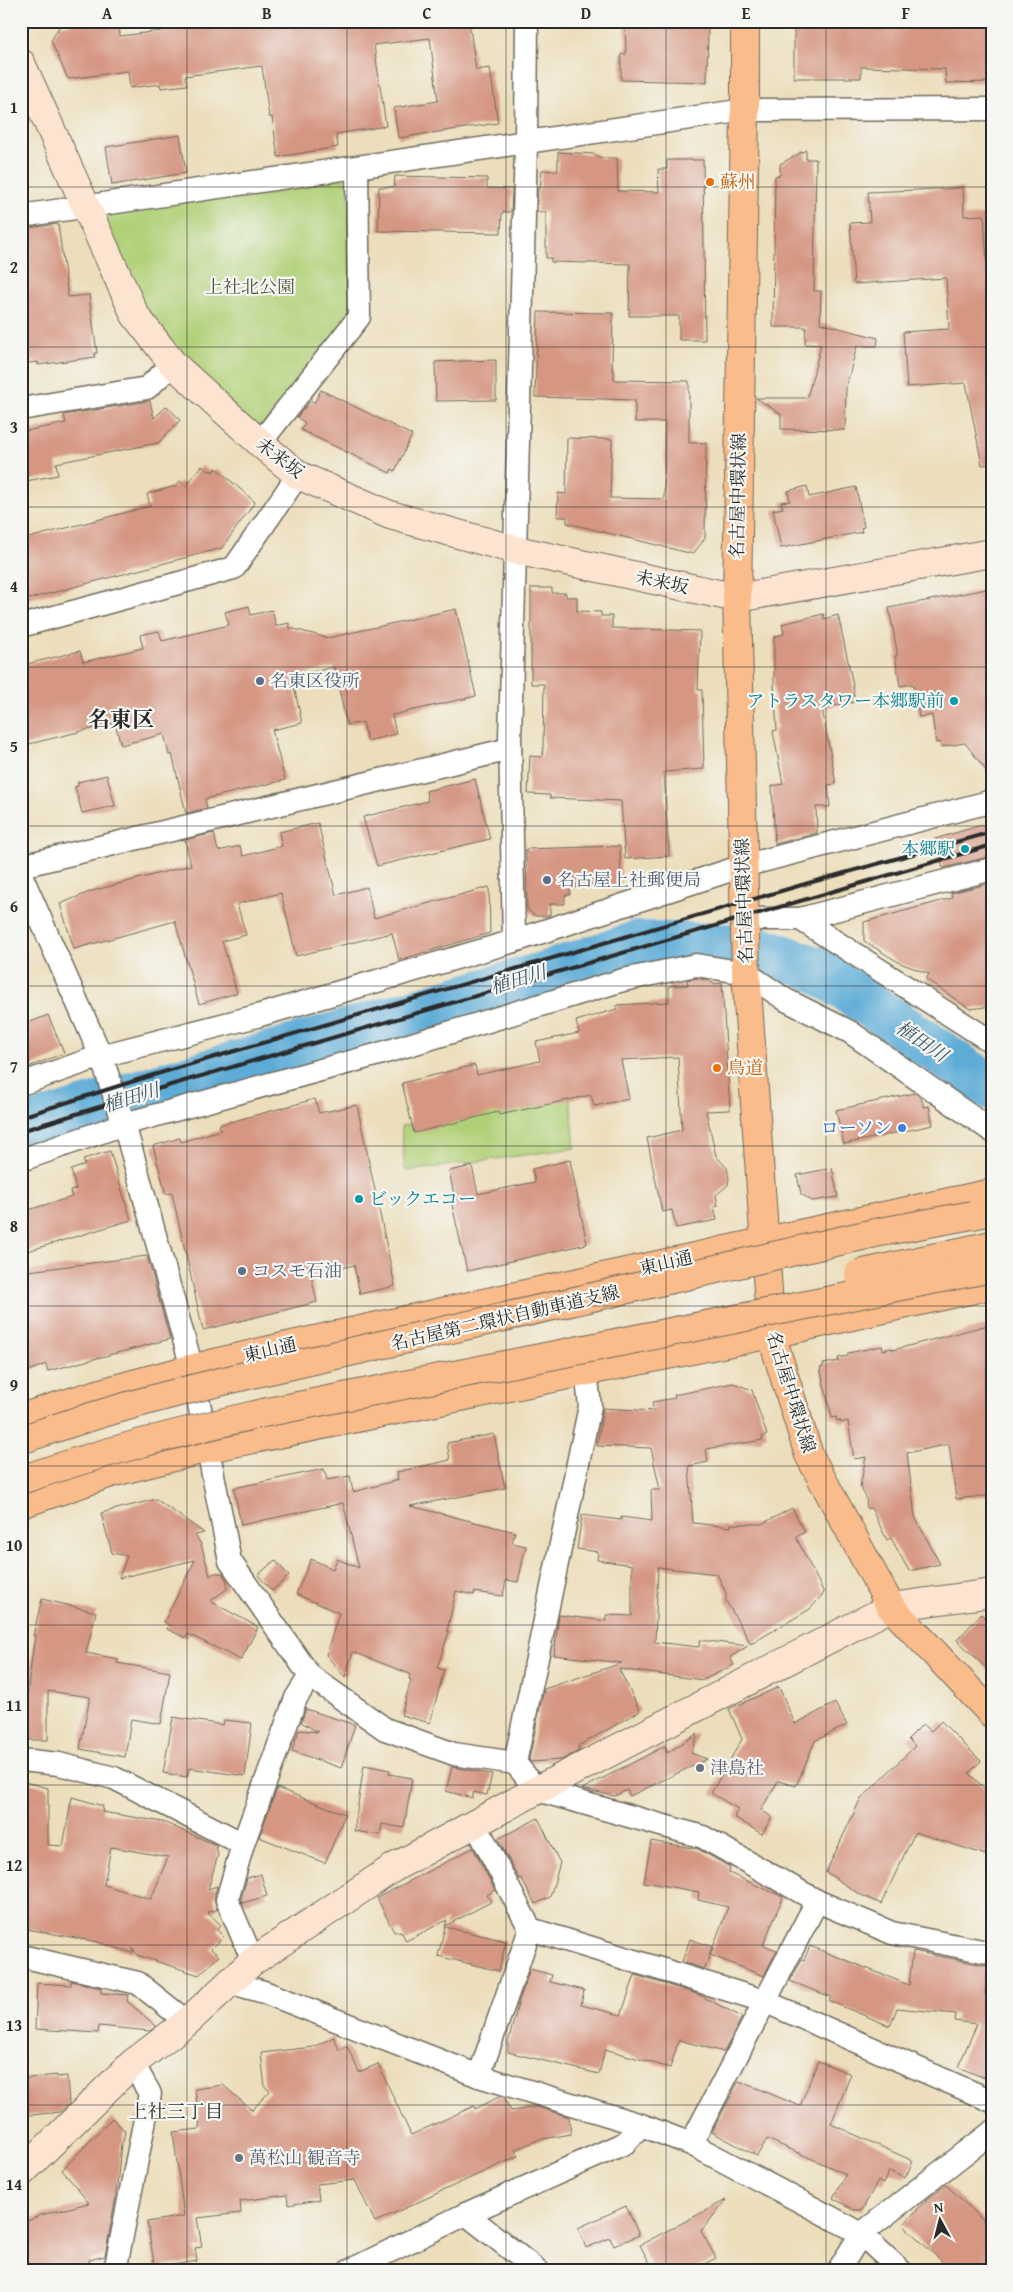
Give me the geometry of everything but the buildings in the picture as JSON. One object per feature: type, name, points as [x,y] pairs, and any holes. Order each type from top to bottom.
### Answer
[{"type":"main road","name":"名古屋中環状線","points":[[745,21],[736,598],[745,945],[771,1334],[809,1455],[891,1607],[992,1714]]},
{"type":"main road","name":"東山通","points":[[21,1418],[63,1403],[192,1368],[766,1240],[992,1193]]},
{"type":"main road","name":"名古屋第二環状自動車道支線","points":[[21,1440],[76,1421],[158,1397],[248,1375],[875,1233],[985,1212]]},
{"type":"main road","points":[[560,1352],[835,1280],[992,1245]]},
{"type":"main road","points":[[21,1480],[89,1457],[169,1434],[560,1352],[992,1268]]},
{"type":"main road","points":[[21,1504],[111,1473],[209,1448],[771,1334],[992,1285]]},
{"type":"street","points":[[514,941],[510,750],[526,143],[527,21]]},
{"type":"street","name":"未来坂","points":[[21,63],[135,315],[173,364],[298,475],[390,515],[516,550],[736,598]]},
{"type":"street","points":[[21,216],[745,110],[992,109]]},
{"type":"street","points":[[260,443],[359,317],[357,168]]},
{"type":"street","points":[[21,409],[147,388],[173,364]]},
{"type":"street","points":[[21,626],[234,568],[298,475]]},
{"type":"street","points":[[736,598],[992,553]]},
{"type":"street","points":[[21,866],[510,750]]},
{"type":"street","points":[[21,1084],[101,1056],[257,1016],[514,941],[743,866],[962,809],[992,799]]},
{"type":"street","points":[[21,1160],[123,1119],[380,1054],[623,980],[696,965],[745,945],[800,919],[992,869]]},
{"type":"street","points":[[21,875],[101,1056],[123,1119],[192,1368],[230,1561],[310,1676],[385,1729],[454,1754],[515,1763],[537,1790],[703,1836],[817,1901],[892,1933],[992,1953]]},
{"type":"street","points":[[800,919],[992,1042]]},
{"type":"street","points":[[745,945],[786,1000],[850,1032],[992,1132]]},
{"type":"street","points":[[515,1763],[590,1406],[586,1371]]},
{"type":"street","points":[[21,2173],[133,2063],[187,2022],[228,1982],[253,1961],[393,1868],[537,1790],[891,1607],[992,1594]]},
{"type":"street","points":[[253,1961],[227,1900],[243,1844],[296,1698],[310,1676]]},
{"type":"street","points":[[21,1760],[60,1764],[114,1778],[243,1844]]},
{"type":"street","points":[[475,1823],[530,1928],[764,2001],[992,2101]]},
{"type":"street","points":[[691,2144],[817,1901]]},
{"type":"street","points":[[479,2076],[530,1928]]},
{"type":"street","points":[[21,1956],[138,1983],[187,2022]]},
{"type":"street","points":[[228,1982],[264,1992],[479,2076],[641,2125],[691,2144],[861,2234],[901,2271]]},
{"type":"street","points":[[115,2271],[150,2094],[133,2063]]},
{"type":"street","points":[[349,2271],[466,2214],[624,2143],[641,2125]]},
{"type":"street","points":[[838,2271],[861,2234],[992,2132]]},
{"type":"street","points":[[466,2214],[538,2271]]},
{"type":"green space","name":"上社北公園","points":[[336,175],[349,184],[351,315],[263,425],[252,426],[204,383],[141,302],[106,222],[110,211]]},
{"type":"green space","points":[[570,1095],[575,1148],[409,1171],[405,1170],[401,1126]]},
{"type":"waterway","name":"植田川","points":[[21,1130],[136,1093],[551,972],[636,944],[755,947],[818,970],[992,1088]]},
{"type":"railway","points":[[21,1117],[150,1076],[805,884],[992,832]]},
{"type":"railway","points":[[21,1131],[174,1084],[992,845]]},
{"type":"place","name":"蘇州","points":[[710,182]]},
{"type":"place","name":"名東区役所","points":[[260,681]]},
{"type":"place","name":"アトラスタワー本郷駅前","points":[[954,701]]},
{"type":"place","name":"本郷駅","points":[[965,849]]},
{"type":"place","name":"名古屋上社郵便局","points":[[547,880]]},
{"type":"place","name":"鳥道","points":[[717,1068]]},
{"type":"place","name":"ローソン","points":[[902,1128]]},
{"type":"place","name":"ビックエコー","points":[[359,1199]]},
{"type":"place","name":"コスモ石油","points":[[242,1271]]},
{"type":"place","name":"津島社","points":[[700,1768]]},
{"type":"place","name":"萬松山 観音寺","points":[[239,2158]]},
{"type":"district","name":"名東区","points":[[121,719]]},
{"type":"district","name":"上社三丁目","points":[[176,2111]]}]
